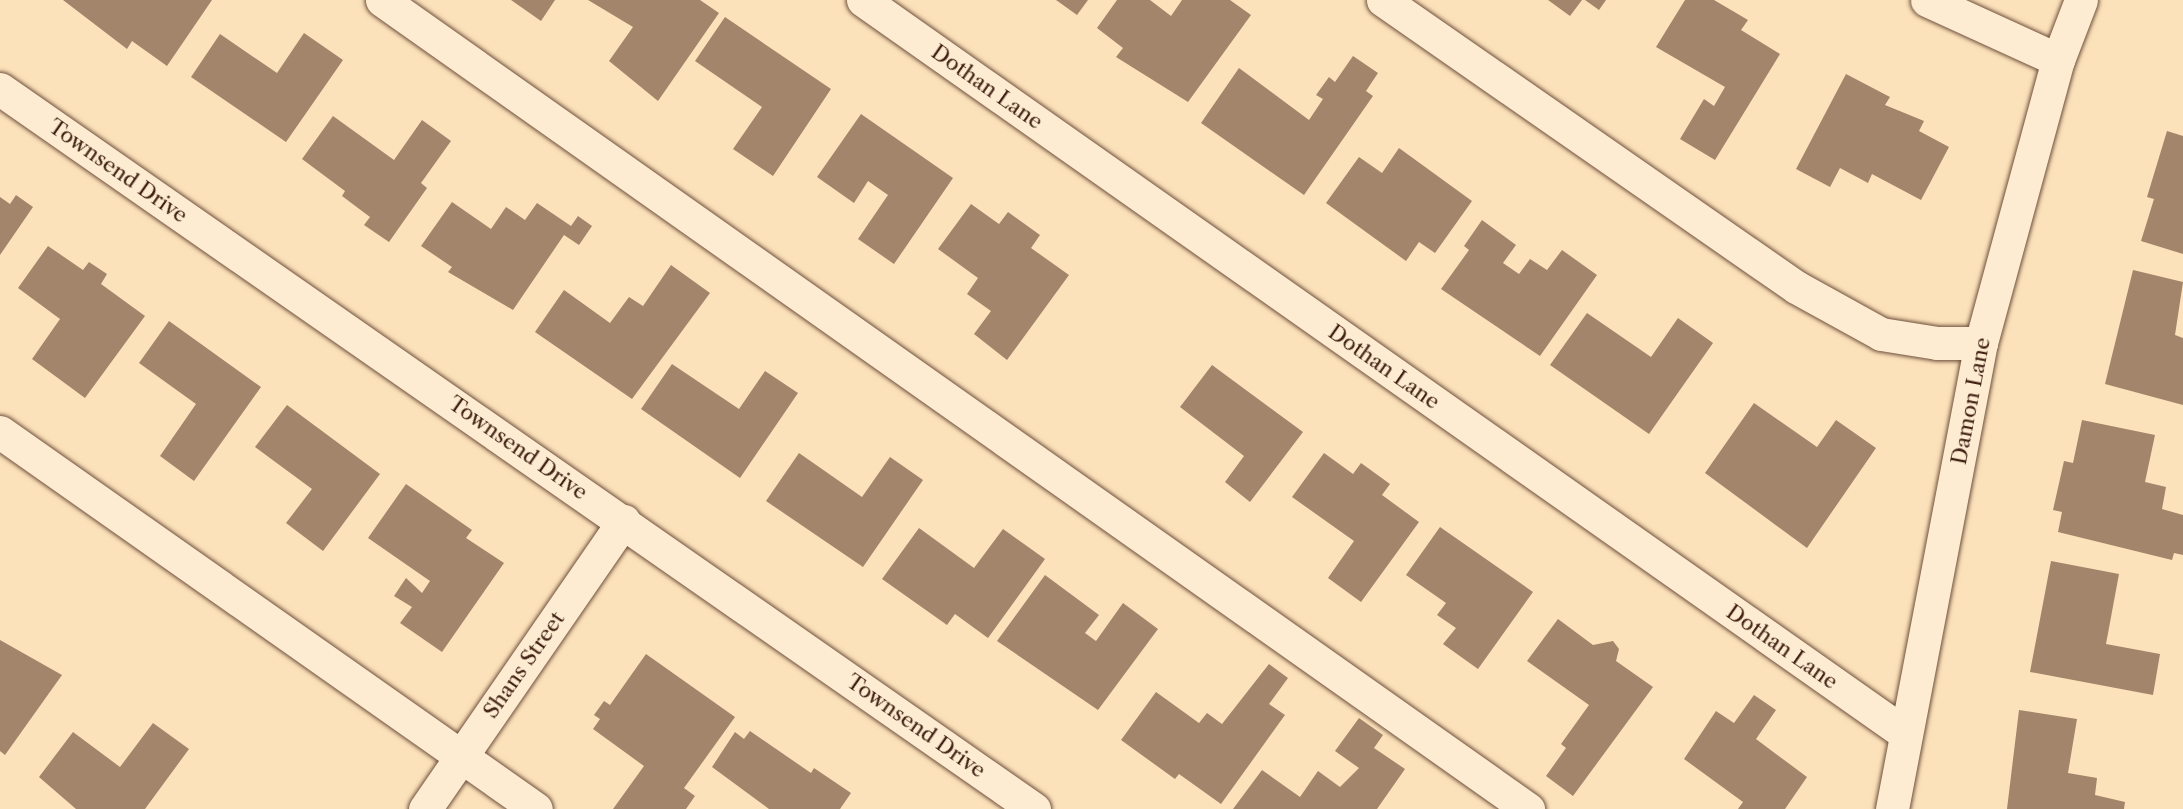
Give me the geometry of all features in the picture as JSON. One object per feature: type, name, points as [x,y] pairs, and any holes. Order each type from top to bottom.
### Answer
[{"type":"street","points":[[382,0],[1528,809]]},
{"type":"street","name":"Dothan Lane","points":[[863,0],[1906,734]]},
{"type":"street","points":[[1383,0],[1796,287],[1881,334],[1937,343],[1981,343]]},
{"type":"street","points":[[1927,0],[2058,60]]},
{"type":"street","name":"Damon Lane","points":[[1892,809],[1981,343],[2058,60],[2080,0]]},
{"type":"street","name":"Townsend Drive","points":[[0,89],[624,521],[1034,809]]},
{"type":"street","points":[[0,432],[536,809]]},
{"type":"street","name":"Shans Street","points":[[425,809],[624,521]]},
{"type":"building","points":[[63,0],[212,0],[167,66],[132,41],[127,49]]},
{"type":"building","points":[[511,0],[555,0],[541,21]]},
{"type":"building","points":[[588,0],[700,0],[719,13],[658,101],[609,61],[633,27]]},
{"type":"building","points":[[1056,0],[1088,0],[1077,15]]},
{"type":"building","points":[[1117,0],[1150,0],[1171,16],[1182,0],[1230,0],[1251,15],[1188,102],[1116,57],[1123,48],[1097,28]]},
{"type":"building","points":[[1548,0],[1582,0],[1570,16]]},
{"type":"building","points":[[1585,0],[1606,0],[1599,10]]},
{"type":"building","points":[[1685,0],[1714,0],[1748,20],[1741,30],[1780,54],[1715,160],[1680,139],[1704,99],[1714,106],[1725,87],[1656,47]]},
{"type":"building","points":[[725,17],[831,89],[773,176],[733,149],[762,107],[695,61]]},
{"type":"building","points":[[304,33],[343,60],[286,142],[191,77],[220,34],[277,73]]},
{"type":"building","points":[[1353,56],[1378,73],[1366,91],[1373,96],[1304,195],[1201,123],[1239,68],[1309,120],[1323,99],[1316,95],[1329,77],[1335,82]]},
{"type":"building","points":[[1846,74],[1890,97],[1885,105],[1924,121],[1919,131],[1949,147],[1921,200],[1872,174],[1868,183],[1840,168],[1830,187],[1796,169]]},
{"type":"building","points":[[861,114],[953,178],[894,264],[858,239],[888,195],[868,181],[854,203],[817,177]]},
{"type":"building","points":[[333,116],[394,160],[422,120],[451,141],[421,183],[427,188],[389,242],[364,225],[370,217],[342,196],[345,191],[302,159]]},
{"type":"building","points":[[2167,131],[2183,136],[2183,254],[2141,241],[2154,199],[2147,197]]},
{"type":"building","points":[[1399,148],[1472,201],[1435,253],[1419,242],[1406,261],[1326,203],[1359,157],[1382,173]]},
{"type":"building","points":[[16,195],[33,207],[0,255],[0,197],[10,204]]},
{"type":"building","points":[[452,202],[491,229],[506,207],[525,220],[537,203],[571,226],[578,216],[592,226],[579,245],[564,235],[513,310],[448,272],[452,267],[421,246]]},
{"type":"building","points":[[971,204],[999,224],[1008,212],[1040,235],[1031,248],[1069,275],[1007,360],[974,334],[991,311],[967,294],[978,278],[938,249]]},
{"type":"building","points":[[1482,220],[1516,245],[1503,263],[1519,274],[1530,259],[1547,270],[1562,250],[1597,275],[1540,356],[1441,289],[1469,250],[1464,246]]},
{"type":"building","points":[[48,246],[83,270],[89,262],[107,274],[101,284],[145,316],[85,398],[32,359],[60,319],[18,288]]},
{"type":"building","points":[[671,265],[710,293],[632,399],[535,332],[564,290],[610,323],[629,297],[643,306]]},
{"type":"building","points":[[2133,270],[2183,282],[2175,335],[2183,338],[2183,405],[2105,384]]},
{"type":"building","points":[[1587,313],[1651,357],[1678,318],[1713,343],[1649,434],[1550,365]]},
{"type":"building","points":[[169,321],[261,387],[194,481],[160,456],[196,404],[139,363]]},
{"type":"building","points":[[672,364],[739,409],[765,371],[798,393],[740,478],[641,409]]},
{"type":"building","points":[[1212,365],[1303,432],[1250,502],[1225,482],[1244,456],[1180,407]]},
{"type":"building","points":[[1754,403],[1817,447],[1836,420],[1876,448],[1807,548],[1705,473]]},
{"type":"building","points":[[287,405],[380,474],[323,551],[286,523],[312,489],[255,447]]},
{"type":"building","points":[[2082,420],[2155,435],[2145,482],[2166,487],[2162,509],[2183,515],[2183,555],[2174,553],[2172,560],[2058,532],[2062,512],[2053,510],[2064,461],[2073,463]]},
{"type":"building","points":[[799,453],[862,497],[890,457],[923,480],[863,567],[766,501]]},
{"type":"building","points":[[1324,453],[1353,474],[1361,463],[1390,484],[1382,495],[1419,522],[1361,602],[1328,578],[1354,541],[1292,497]]},
{"type":"building","points":[[406,484],[472,530],[466,538],[504,563],[442,652],[400,623],[412,607],[394,596],[406,578],[422,593],[430,581],[368,538]]},
{"type":"building","points":[[1440,527],[1533,592],[1478,669],[1443,644],[1456,628],[1437,615],[1446,603],[1406,575]]},
{"type":"building","points":[[919,528],[974,568],[1003,529],[1045,559],[988,638],[955,614],[947,625],[882,579]]},
{"type":"building","points":[[2051,561],[2119,574],[2106,644],[2160,654],[2153,695],[2030,672]]},
{"type":"building","points":[[1045,575],[1099,615],[1085,633],[1096,641],[1123,603],[1158,629],[1098,710],[997,641]]},
{"type":"building","points":[[1558,619],[1593,645],[1613,641],[1619,649],[1616,661],[1653,687],[1573,796],[1546,776],[1566,748],[1561,744],[1589,705],[1527,661]]},
{"type":"building","points":[[0,640],[62,675],[5,755],[0,751]]},
{"type":"building","points":[[646,654],[735,717],[684,788],[695,796],[686,809],[613,809],[644,766],[593,729],[600,719],[594,715],[604,701],[610,705]]},
{"type":"building","points":[[1269,664],[1288,678],[1269,704],[1285,715],[1221,804],[1179,774],[1175,779],[1121,740],[1156,692],[1199,723],[1207,713],[1222,724]]},
{"type":"building","points":[[1754,695],[1776,710],[1756,739],[1807,777],[1785,809],[1738,809],[1743,802],[1684,759],[1716,711],[1734,723]]},
{"type":"building","points":[[2019,710],[2077,719],[2068,773],[2097,778],[2095,795],[2125,802],[2124,809],[2007,809]]},
{"type":"building","points":[[1359,718],[1383,735],[1374,748],[1405,769],[1377,809],[1233,809],[1262,770],[1300,797],[1318,771],[1340,787],[1359,768],[1335,751]]},
{"type":"building","points":[[153,723],[189,749],[145,809],[76,809],[39,777],[73,732],[120,767]]},
{"type":"building","points":[[750,731],[811,773],[814,768],[851,793],[840,809],[769,809],[712,767],[735,732],[744,739]]}]
